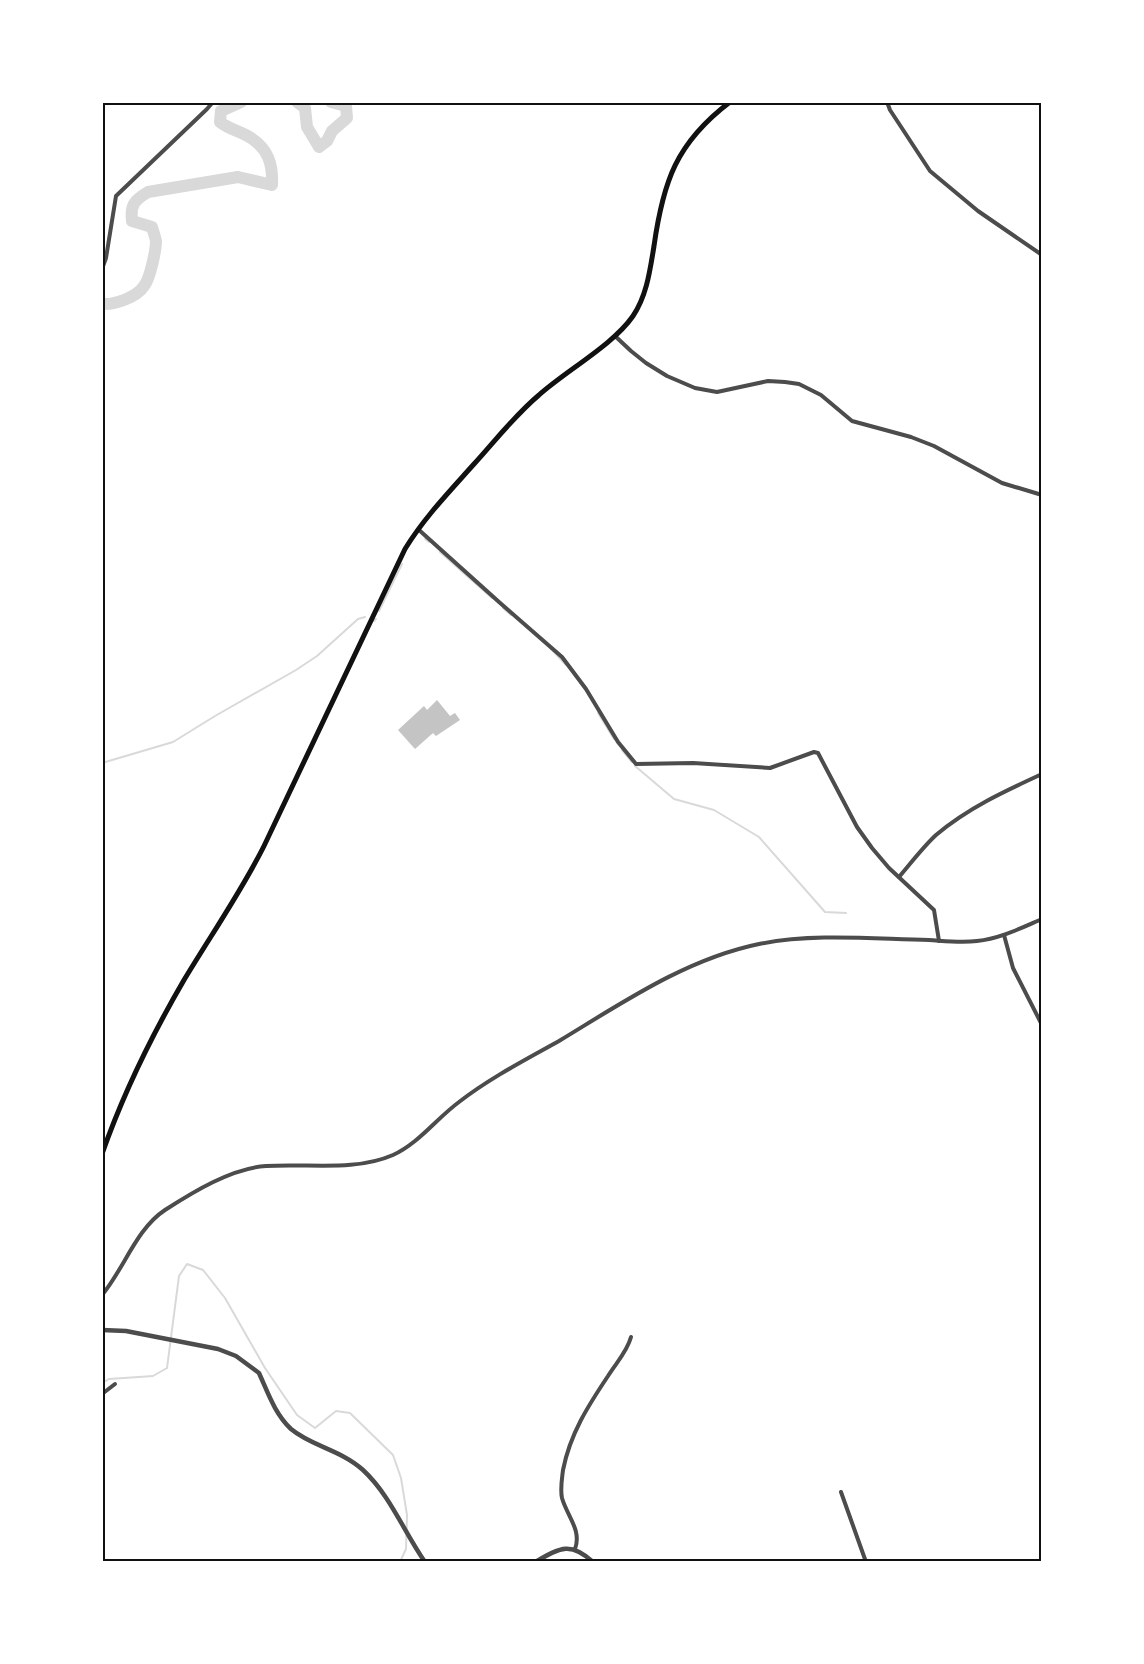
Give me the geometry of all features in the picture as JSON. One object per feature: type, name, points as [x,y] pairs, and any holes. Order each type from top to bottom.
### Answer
[{"type":"main road","points":[[102,1154],[143,1056],[183,983],[250,873],[396,566],[418,529],[524,409],[554,382],[615,336],[633,315],[646,289],[659,210],[674,166],[696,133],[730,102]]},
{"type":"street","points":[[102,269],[106,258],[116,196],[213,102]]},
{"type":"street","points":[[887,102],[930,171],[978,211],[1042,255]]},
{"type":"street","points":[[615,336],[636,356],[658,371],[695,388],[717,392],[768,381],[799,384],[821,395],[852,421],[911,437],[934,446],[1002,483],[1042,495]]},
{"type":"street","points":[[418,529],[562,657],[586,689],[618,742],[636,764],[693,763],[770,768],[814,752],[818,753],[857,827],[875,853],[934,910],[939,940]]},
{"type":"street","points":[[899,877],[935,836],[955,820],[977,806],[1042,774]]},
{"type":"street","points":[[102,1295],[151,1221],[189,1195],[230,1174],[247,1169],[265,1166],[356,1164],[376,1161],[392,1155],[414,1141],[458,1102],[494,1079],[648,989],[696,964],[726,952],[769,942],[819,938],[979,941],[1004,935],[1042,920]]},
{"type":"street","points":[[1004,935],[1013,968],[1042,1025]]},
{"type":"street","points":[[102,1330],[126,1330],[218,1349],[236,1356],[259,1373],[275,1410],[293,1430],[344,1456],[365,1472],[378,1487],[425,1562]]},
{"type":"street","points":[[575,1549],[578,1536],[562,1496],[561,1484],[567,1455],[583,1415],[627,1348],[631,1337]]},
{"type":"street","points":[[102,1394],[115,1384]]},
{"type":"street","points":[[841,1492],[866,1562]]},
{"type":"street","points":[[535,1562],[555,1551],[569,1549],[581,1552],[593,1562]]},
{"type":"building","points":[[437,700],[450,716],[455,713],[460,720],[436,736],[433,733],[415,749],[398,730],[424,706],[427,710]]},
{"type":"waterway","points":[[102,304],[131,297],[141,290],[148,277],[155,251],[155,237],[152,227],[132,221],[134,203],[143,195],[148,192],[238,177],[272,185],[272,170],[262,147],[220,122],[221,111],[241,102]]},
{"type":"waterway","points":[[297,102],[305,108],[307,127],[319,147],[347,118],[346,106],[331,102]]},
{"type":"waterway","points":[[425,539],[429,542]]},
{"type":"waterway","points":[[440,552],[492,598]]},
{"type":"waterway","points":[[379,611],[402,564]]},
{"type":"waterway","points":[[503,608],[511,615]]},
{"type":"waterway","points":[[102,763],[173,742],[296,670],[317,656],[358,619],[365,617]]},
{"type":"waterway","points":[[551,649],[566,665]]},
{"type":"waterway","points":[[598,713],[614,739]]},
{"type":"waterway","points":[[622,750],[632,762]]},
{"type":"waterway","points":[[635,766],[674,799],[714,810],[759,837],[825,912],[846,913]]},
{"type":"waterway","points":[[102,1383],[109,1379],[153,1376],[167,1368],[179,1276],[187,1264],[203,1270],[225,1298],[265,1368],[297,1415],[315,1428],[336,1411],[350,1413],[393,1455],[401,1478],[407,1515],[406,1549],[400,1562]]}]
